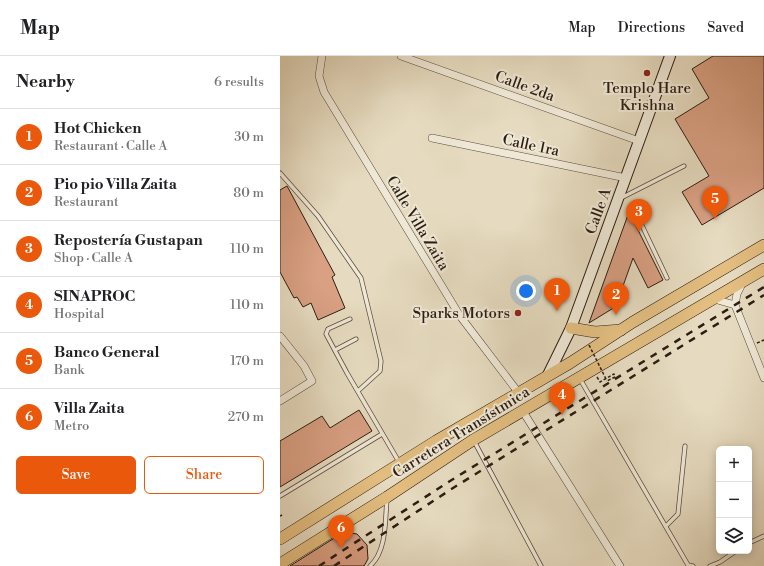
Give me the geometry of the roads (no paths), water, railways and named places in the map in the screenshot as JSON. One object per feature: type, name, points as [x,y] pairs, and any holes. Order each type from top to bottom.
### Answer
[{"type":"main road","name":"Carretera Transístmica","points":[[281,536],[764,245]]},
{"type":"main road","name":"Carretera Transístmica","points":[[280,564],[522,410],[762,270]]},
{"type":"main road","points":[[571,328],[595,332],[621,330]]},
{"type":"street","name":"Calle Villa Zaita","points":[[322,56],[319,76],[324,92],[460,316],[518,392]]},
{"type":"street","name":"Calle 2da","points":[[401,56],[639,141]]},
{"type":"street","name":"Calle A","points":[[548,375],[571,328],[670,56]]},
{"type":"street","name":"Calle 1ra","points":[[432,138],[626,178]]},
{"type":"street","points":[[746,280],[739,288],[735,305],[764,378]]},
{"type":"street","points":[[711,299],[721,300],[735,305]]},
{"type":"street","points":[[280,336],[304,366],[312,381],[280,401]]},
{"type":"street","points":[[522,410],[620,566]]},
{"type":"lane","points":[[618,199],[684,166]]},
{"type":"lane","points":[[280,173],[318,216],[361,278],[381,361],[380,371],[358,391]]},
{"type":"lane","points":[[637,215],[668,278]]},
{"type":"lane","points":[[350,319],[327,330],[326,334],[400,463]]},
{"type":"lane","points":[[335,350],[356,339]]},
{"type":"lane","points":[[579,378],[688,565],[692,566]]},
{"type":"lane","points":[[280,496],[382,434]]},
{"type":"lane","points":[[473,440],[541,566]]},
{"type":"lane","points":[[666,526],[678,514],[685,446]]},
{"type":"lane","points":[[370,566],[378,555],[381,547],[387,497]]},
{"type":"lane","points":[[752,542],[764,536]]},
{"type":"lane","points":[[710,566],[720,562],[732,554]]},
{"type":"railway","points":[[319,566],[450,481],[764,287]]},
{"type":"railway","points":[[334,566],[453,488],[764,295]]},
{"type":"place","name":"Templo Hare Krishna","points":[[647,73]]},
{"type":"place","name":"Banco General","points":[[715,219]]},
{"type":"place","name":"Repostería Gustapan","points":[[639,232]]},
{"type":"place","name":"Hot Chicken","points":[[557,311]]},
{"type":"place","name":"Sparks Motors","points":[[518,313]]},
{"type":"place","name":"Pio pio Villa Zaita","points":[[616,315]]},
{"type":"place","name":"SINAPROC","points":[[562,415]]},
{"type":"place","name":"Villa Zaita","points":[[341,548]]}]
